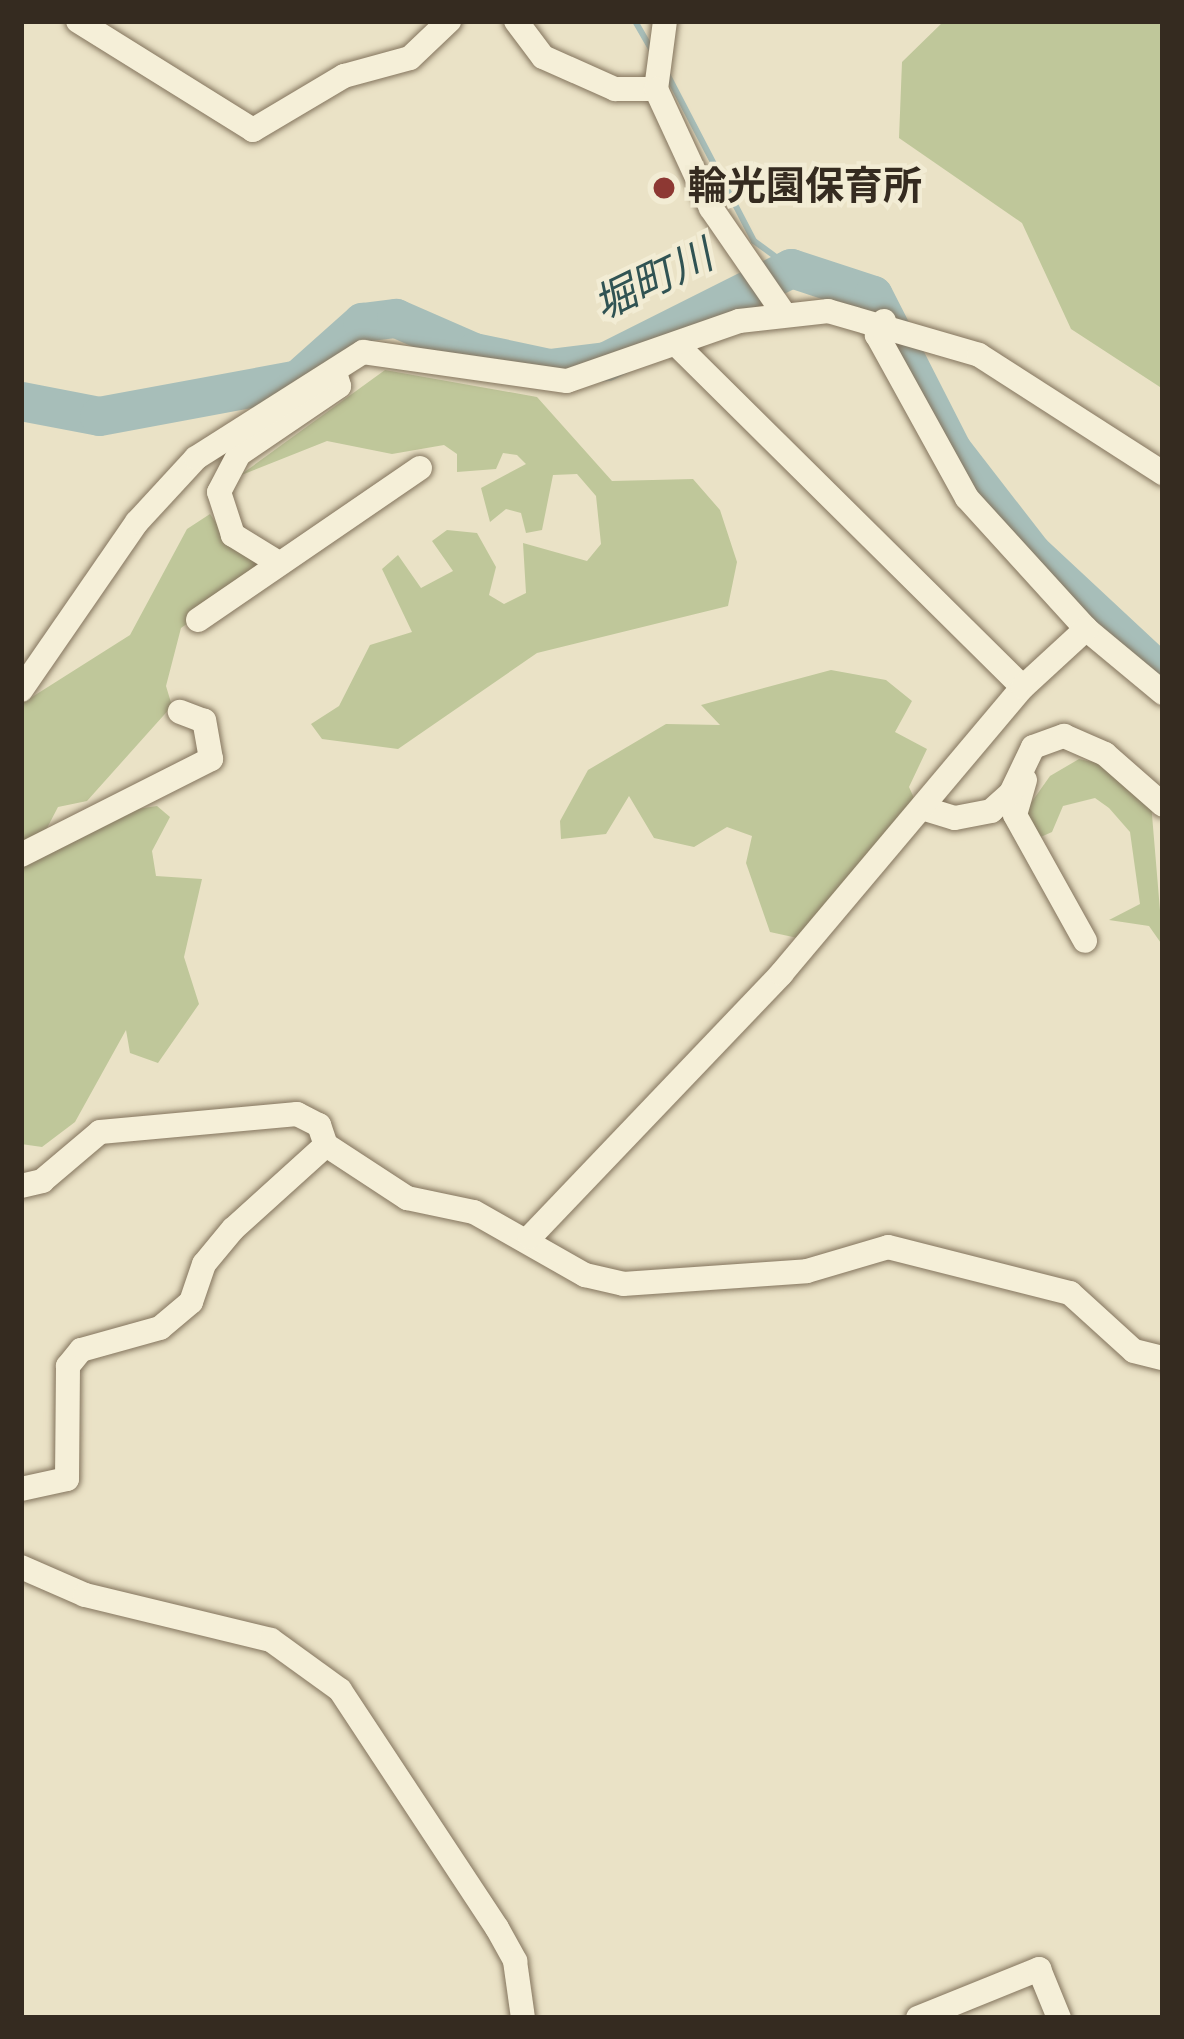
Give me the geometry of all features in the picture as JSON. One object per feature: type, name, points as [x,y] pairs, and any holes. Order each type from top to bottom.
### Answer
[{"type":"street","points":[[78,21],[253,130],[344,76],[410,58],[449,21]]},
{"type":"street","points":[[516,21],[543,57],[616,89],[656,89]]},
{"type":"street","points":[[665,21],[656,89],[711,208],[772,315]]},
{"type":"street","points":[[21,690],[137,522],[196,458],[363,352],[567,381],[772,315],[884,322],[979,355],[1163,473]]},
{"type":"street","points":[[884,322],[877,335],[967,498],[1086,629],[1163,693]]},
{"type":"street","points":[[677,345],[1023,687]]},
{"type":"street","points":[[278,562],[233,535],[219,492],[239,454],[339,386],[334,370]]},
{"type":"street","points":[[198,620],[420,468]]},
{"type":"street","points":[[530,1237],[781,974],[1023,687],[1086,629]]},
{"type":"street","points":[[21,856],[211,759],[204,721],[180,712]]},
{"type":"street","points":[[922,808],[955,818],[991,811],[1021,773],[1033,747],[1064,736],[1105,754],[1163,805]]},
{"type":"street","points":[[1021,773],[1029,788],[1015,815],[1085,941]]},
{"type":"street","points":[[21,1186],[42,1181],[100,1132],[297,1114],[320,1125],[326,1145],[407,1198],[530,1237],[585,1275],[622,1284],[807,1271],[888,1247],[942,1256],[1070,1293],[1134,1351],[1163,1358]]},
{"type":"street","points":[[21,1489],[67,1479],[68,1366],[81,1350],[176,1315],[233,1229],[326,1145]]},
{"type":"street","points":[[21,1567],[86,1595],[271,1640],[340,1690],[497,1928],[515,1961],[523,2018]]},
{"type":"street","points":[[918,2018],[1039,1969],[1059,2018]]},
{"type":"green space","points":[[944,21],[1163,21],[1163,389],[1071,329],[1022,223],[899,138],[902,62]]},
{"type":"green space","points":[[385,370],[537,397],[612,481],[693,479],[720,510],[737,562],[728,606],[537,653],[398,749],[322,739],[311,724],[339,706],[370,645],[412,632],[382,569],[398,555],[421,588],[453,571],[432,541],[447,530],[477,533],[496,567],[489,595],[504,604],[526,593],[523,543],[587,561],[601,544],[596,496],[577,474],[553,475],[542,530],[526,533],[521,513],[506,509],[490,522],[481,488],[526,464],[517,455],[503,453],[496,469],[457,472],[457,454],[444,445],[392,454],[327,441],[239,476]]},
{"type":"green space","points":[[210,514],[230,543],[263,555],[245,583],[181,628],[166,686],[172,706],[87,801],[58,807],[45,832],[21,845],[21,704],[130,635],[187,529]]},
{"type":"green space","points":[[831,670],[886,680],[912,701],[895,732],[927,749],[909,787],[914,798],[802,939],[770,932],[746,863],[752,836],[727,827],[694,847],[654,838],[629,796],[606,834],[561,839],[560,821],[588,770],[666,724],[720,725],[701,705]]},
{"type":"green space","points":[[1079,759],[1107,765],[1151,803],[1163,946],[1149,926],[1109,920],[1140,904],[1130,832],[1109,808],[1095,798],[1063,806],[1052,832],[1036,839],[1026,810],[1050,776]]},
{"type":"green space","points":[[157,806],[170,817],[152,851],[156,876],[202,879],[184,957],[199,1004],[158,1063],[130,1053],[126,1030],[75,1122],[42,1147],[21,1144],[21,866],[124,811]]},
{"type":"waterway","points":[[635,21],[654,54]]},
{"type":"waterway","points":[[665,70],[754,241],[791,268]]},
{"type":"waterway","name":"堀町川","points":[[21,401],[99,416],[298,379],[362,322],[396,318],[474,352],[549,368],[606,361],[791,268],[873,295],[952,450],[1032,553],[1163,675]]},
{"type":"place","name":"輪光園保育所","points":[[664,188]]}]
